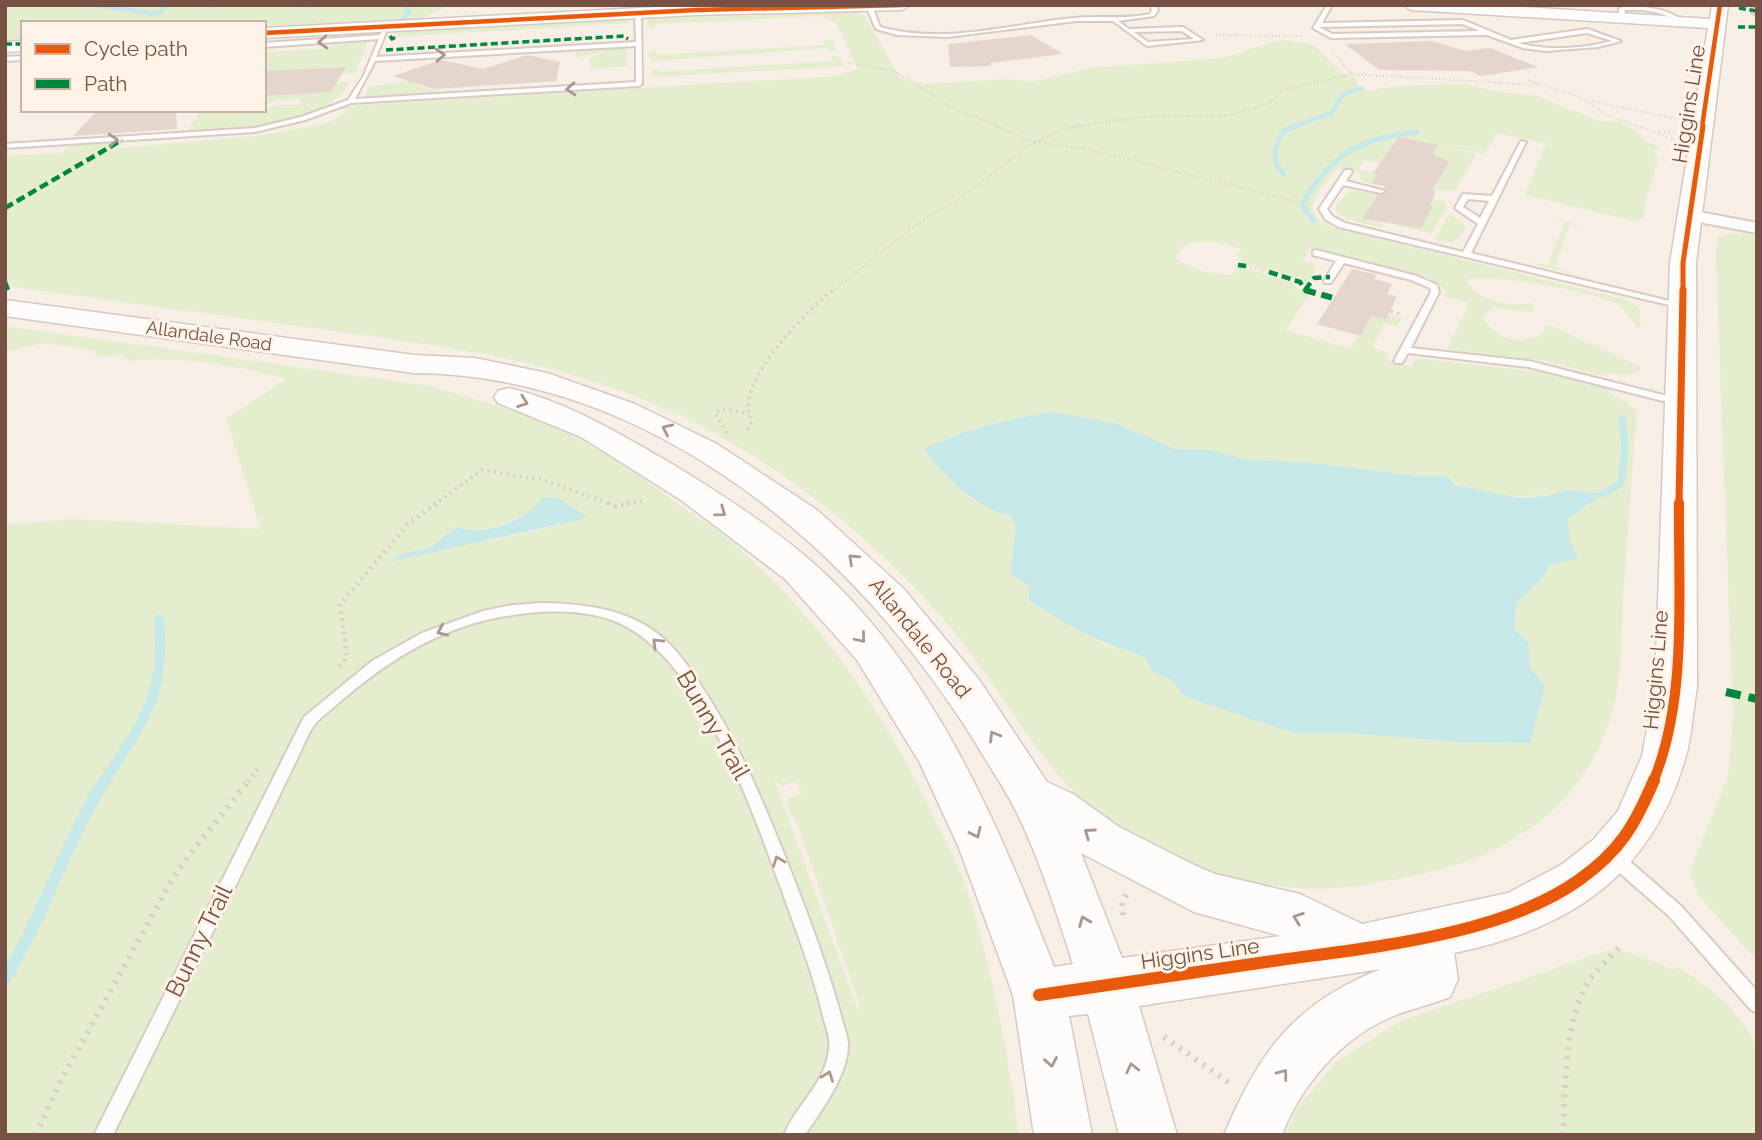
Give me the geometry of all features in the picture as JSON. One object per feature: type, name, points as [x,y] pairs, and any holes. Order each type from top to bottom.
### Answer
[{"type":"street","points":[[266,33],[385,32],[454,19],[638,13],[696,8],[902,5]]},
{"type":"street","points":[[1411,5],[1680,21],[1719,15]]},
{"type":"street","name":"Higgins Line","points":[[1039,995],[1427,937],[1520,912],[1578,881],[1610,855],[1635,824],[1664,757],[1672,720],[1679,618],[1683,307],[1689,215],[1719,15]]},
{"type":"street","points":[[1689,215],[1757,228]]},
{"type":"street","name":"Allandale Road","points":[[5,307],[414,364],[451,363],[513,375],[596,400],[687,439],[752,478],[797,510],[854,559],[901,607],[981,713],[1030,794],[1108,985],[1148,1135]]},
{"type":"street","name":"Allandale Road","points":[[414,364],[431,377],[510,398],[556,414],[620,445],[663,471],[798,569],[871,649],[939,754],[983,848],[1039,995],[1063,1135]]},
{"type":"street","points":[[1030,794],[1058,808],[1102,842],[1177,881],[1211,896],[1300,917],[1359,948]]},
{"type":"street","points":[[1253,1135],[1277,1082],[1298,1055],[1335,1020],[1368,1000],[1432,979],[1427,937]]},
{"type":"lane","points":[[869,6],[878,28],[905,34],[968,33],[1090,18],[1115,22],[1152,15],[1155,10],[1153,5]]},
{"type":"lane","points":[[1330,5],[1316,29],[1321,34],[1338,37],[1488,33]]},
{"type":"lane","points":[[5,146],[255,130],[303,119],[350,100],[369,102],[639,84],[638,13]]},
{"type":"lane","points":[[1115,22],[1129,31],[1151,44],[1200,40],[1194,34],[1176,28],[1129,31]]},
{"type":"lane","points":[[1318,25],[1466,22],[1510,42],[1552,52],[1618,41],[1585,31],[1510,42]]},
{"type":"lane","points":[[350,100],[385,32]]},
{"type":"lane","points":[[266,45],[385,32]]},
{"type":"lane","points":[[372,59],[637,44]]},
{"type":"lane","points":[[45,144],[65,132]]},
{"type":"lane","points":[[1466,255],[1524,142]]},
{"type":"lane","points":[[1348,173],[1323,209],[1329,218],[1342,225],[1683,307]]},
{"type":"lane","points":[[1341,182],[1381,191]]},
{"type":"lane","points":[[1482,223],[1459,208],[1466,195],[1494,199]]},
{"type":"lane","points":[[1316,253],[1414,278],[1434,287],[1435,292],[1399,361]]},
{"type":"lane","points":[[1328,281],[1341,260]]},
{"type":"lane","points":[[1404,350],[1529,364],[1681,402]]},
{"type":"lane","name":"Bunny Trail","points":[[103,1135],[309,720],[354,682],[400,649],[459,623],[519,608],[575,608],[632,622],[649,634],[675,660],[707,706],[748,783],[824,977],[839,1047],[825,1086],[793,1135]]},
{"type":"lane","points":[[1610,855],[1665,902],[1757,1004]]},
{"type":"path","points":[[1194,34],[1313,36]]},
{"type":"path","points":[[1330,47],[1352,74]]},
{"type":"path","points":[[849,63],[895,71],[951,107],[1034,142],[1086,149],[1156,169],[1323,209]]},
{"type":"path","points":[[748,430],[752,422],[747,414],[751,391],[772,352],[823,298],[916,225],[959,200],[1034,142],[1068,128],[1142,117],[1230,115],[1270,103],[1282,90],[1352,74],[1538,85]]},
{"type":"path","points":[[1528,80],[1588,100],[1679,119]]},
{"type":"path","points":[[1588,100],[1609,116],[1674,139]]},
{"type":"path","points":[[1652,132],[1676,131]]},
{"type":"path","points":[[1246,266],[1269,272]]},
{"type":"path","points":[[728,437],[726,427],[715,413],[721,409],[747,414]]},
{"type":"path","points":[[330,678],[347,657],[340,606],[407,524],[482,470],[543,480],[616,506],[642,501]]},
{"type":"path","points":[[36,1135],[60,1082],[177,871],[262,764]]},
{"type":"path","points":[[1123,923],[1122,902],[1129,892]]},
{"type":"path","points":[[1563,1135],[1571,1044],[1578,1006],[1587,983],[1621,945]]},
{"type":"path","points":[[1160,1035],[1231,1084]]},
{"type":"green space","points":[[5,5],[450,5],[416,20],[266,28],[266,21],[21,21],[21,42],[5,43]]},
{"type":"green space","points":[[853,12],[864,15],[899,76],[905,81],[928,84],[1008,79],[1032,82],[1090,68],[1224,58],[1285,40],[1314,45],[1344,74],[1354,76],[1358,88],[1369,91],[1394,86],[1465,84],[1498,92],[1534,95],[1599,121],[1622,122],[1641,134],[1642,140],[1660,146],[1654,151],[1658,160],[1643,209],[1645,218],[1635,221],[1525,195],[1546,143],[1497,133],[1485,154],[1438,145],[1381,163],[1365,160],[1358,169],[1378,174],[1371,184],[1359,180],[1360,173],[1338,168],[1317,194],[1313,209],[1316,216],[1337,229],[1623,299],[1639,307],[1641,330],[1620,306],[1592,295],[1495,278],[1466,280],[1486,298],[1504,303],[1532,303],[1535,307],[1531,312],[1494,307],[1482,317],[1500,334],[1523,340],[1540,336],[1546,326],[1553,326],[1640,367],[1639,371],[1628,375],[1607,372],[1605,376],[1546,361],[1447,349],[1470,303],[1446,297],[1443,287],[1427,277],[1311,248],[1303,260],[1317,265],[1307,284],[1293,277],[1242,263],[1236,254],[1242,249],[1225,244],[1196,242],[1187,245],[1176,258],[1188,266],[1209,273],[1231,275],[1238,267],[1297,284],[1294,288],[1309,294],[1286,330],[1350,349],[1371,316],[1386,320],[1388,315],[1402,318],[1397,326],[1385,323],[1372,347],[1389,353],[1385,360],[1412,367],[1415,359],[1422,359],[1539,372],[1609,389],[1610,394],[1627,402],[1637,412],[1616,696],[1605,733],[1588,766],[1567,795],[1542,820],[1512,840],[1480,856],[1407,877],[1353,886],[1312,889],[1268,884],[1206,870],[1146,846],[1094,812],[1054,770],[940,615],[883,556],[787,478],[718,435],[681,416],[639,397],[595,382],[505,358],[459,349],[5,286],[5,156],[62,153],[69,145],[123,142],[116,147],[122,148],[256,136],[328,123],[345,113],[341,107],[344,106],[839,76],[858,68],[836,23],[821,16],[656,24],[651,28],[647,27],[648,19]],"holes":[[[1054,412],[1115,423],[1175,449],[1210,450],[1243,459],[1313,463],[1418,476],[1447,476],[1472,490],[1505,496],[1538,496],[1567,490],[1585,506],[1568,518],[1569,539],[1542,579],[1517,601],[1514,628],[1529,644],[1528,667],[1545,686],[1530,743],[1458,742],[1348,733],[1293,733],[1187,697],[1171,680],[1154,672],[1143,656],[1104,644],[1072,624],[1049,615],[1029,586],[1010,573],[1016,528],[1011,516],[969,497],[924,449],[988,425]]]},
{"type":"green space","points":[[620,19],[630,23],[392,37],[402,31]]},
{"type":"green space","points":[[824,40],[832,40],[837,50],[830,52],[827,48],[651,61],[649,52],[656,51],[657,55],[825,45]]},
{"type":"green space","points":[[345,42],[368,42],[355,73],[342,74],[345,67],[266,71],[266,52],[321,49]]},
{"type":"green space","points":[[625,46],[628,66],[590,69],[590,58],[604,51],[576,58],[576,49]]},
{"type":"green space","points":[[831,56],[839,57],[844,66],[650,77],[652,69],[658,69],[659,72],[832,61]]},
{"type":"green space","points":[[410,81],[430,90],[440,89],[436,93],[365,97],[368,87]]},
{"type":"green space","points":[[351,82],[337,98],[319,110],[298,118],[253,128],[187,132],[200,112],[266,112],[266,108],[278,105],[299,105],[301,99],[279,100],[266,104],[266,96],[331,92],[337,83]]},
{"type":"green space","points":[[1438,145],[1476,154],[1456,190],[1432,190],[1450,161],[1433,154]]},
{"type":"green space","points":[[1350,191],[1380,193],[1362,219],[1384,224],[1382,228],[1347,219],[1336,211],[1336,205]]},
{"type":"green space","points":[[1434,199],[1445,202],[1447,206],[1431,234],[1395,225],[1397,222],[1421,227],[1433,207],[1430,206]]},
{"type":"green space","points":[[1449,214],[1466,225],[1463,234],[1453,242],[1435,240]]},
{"type":"green space","points":[[1546,217],[1591,227],[1570,223],[1555,267],[1574,274],[1525,262],[1548,265],[1565,222]]},
{"type":"green space","points":[[1733,233],[1757,235],[1757,961],[1699,896],[1689,873],[1728,777],[1733,718],[1716,258],[1717,237]]},
{"type":"green space","points":[[5,326],[428,386],[508,409],[570,435],[631,471],[724,536],[790,598],[842,661],[887,729],[926,801],[964,882],[983,944],[1004,1039],[1019,1135],[5,1135],[5,525],[73,519],[261,529],[226,419],[287,379],[209,363],[168,359],[129,361],[121,355],[95,357],[95,350],[44,343],[5,352]],"holes":[[[557,497],[569,507],[559,525],[489,541],[443,538],[455,527],[468,530],[495,527]],[[774,779],[782,786],[796,781],[801,793],[787,799],[788,808],[798,826],[859,1004],[859,1014]]]},
{"type":"green space","points":[[1609,950],[1632,953],[1674,970],[1676,966],[1711,990],[1742,1022],[1750,1034],[1757,1054],[1757,1135],[1285,1135],[1298,1107],[1336,1062],[1401,1021]]},
{"type":"water","points":[[1054,412],[1115,423],[1175,449],[1210,450],[1243,459],[1313,463],[1418,476],[1447,476],[1456,485],[1519,498],[1546,496],[1567,490],[1603,494],[1568,518],[1569,539],[1578,559],[1551,564],[1542,579],[1517,601],[1514,628],[1529,644],[1529,667],[1545,686],[1530,743],[1458,742],[1348,733],[1293,733],[1186,697],[1171,680],[1154,672],[1143,656],[1084,633],[1029,600],[1029,586],[1010,573],[1016,528],[1011,516],[973,499],[942,471],[924,449],[988,425]]},
{"type":"water","points":[[557,497],[588,518],[388,562],[408,552],[430,548],[456,527],[479,530],[503,525],[526,514],[543,498]]},
{"type":"building","points":[[1031,35],[1063,54],[990,63],[991,66],[950,67],[948,44]]},
{"type":"building","points":[[1432,41],[1465,51],[1490,48],[1538,67],[1481,76],[1470,71],[1379,70],[1345,44]]},
{"type":"building","points":[[527,55],[560,62],[556,81],[434,89],[393,76],[441,60],[483,69]]},
{"type":"building","points":[[346,67],[331,92],[266,96],[266,71]]},
{"type":"building","points":[[96,112],[176,112],[177,129],[73,136]]},
{"type":"building","points":[[1399,137],[1438,145],[1433,154],[1450,161],[1432,190],[1436,191],[1430,206],[1433,206],[1421,228],[1362,219],[1378,195],[1388,192],[1384,186],[1371,184],[1378,174],[1373,173]]},
{"type":"building","points":[[1352,269],[1377,275],[1374,279],[1392,284],[1387,294],[1397,296],[1386,320],[1371,316],[1361,336],[1317,324]]},
{"type":"waterway","points":[[95,5],[157,14],[167,5]]},
{"type":"waterway","points":[[206,5],[216,5]]},
{"type":"waterway","points":[[300,5],[316,5]]},
{"type":"waterway","points":[[402,20],[410,11],[403,5]]},
{"type":"waterway","points":[[1292,127],[1331,113],[1343,94],[1362,88]]},
{"type":"waterway","points":[[1284,174],[1276,164],[1276,148],[1283,131],[1297,126]]},
{"type":"waterway","points":[[1303,202],[1326,171],[1350,151],[1379,139],[1417,132]]},
{"type":"waterway","points":[[1302,206],[1314,221]]},
{"type":"waterway","points":[[1603,494],[1621,483],[1625,448],[1622,419]]},
{"type":"waterway","points":[[104,782],[149,707],[159,669],[159,620]]},
{"type":"waterway","points":[[5,978],[105,780]]},
{"type":"marked path","points":[[1739,8],[1756,11]]},
{"type":"marked path","points":[[1738,27],[1757,27]]},
{"type":"marked path","points":[[390,36],[392,39],[398,36]]},
{"type":"marked path","points":[[386,50],[624,36],[628,39]]},
{"type":"marked path","points":[[5,44],[21,44]]},
{"type":"marked path","points":[[5,208],[122,140]]},
{"type":"marked path","points":[[1238,265],[1246,266]]},
{"type":"marked path","points":[[1269,272],[1300,282],[1305,290],[1333,298]]},
{"type":"marked path","points":[[1305,290],[1314,278],[1330,277]]},
{"type":"marked path","points":[[5,282],[9,286],[8,290]]},
{"type":"marked path","points":[[1726,692],[1757,699]]},
{"type":"cycle path","points":[[266,33],[696,10],[902,5]]},
{"type":"cycle path","points":[[1039,995],[1359,949],[1487,923],[1520,912],[1578,881],[1610,855],[1635,824],[1664,756],[1676,687],[1683,263],[1720,5]]}]
